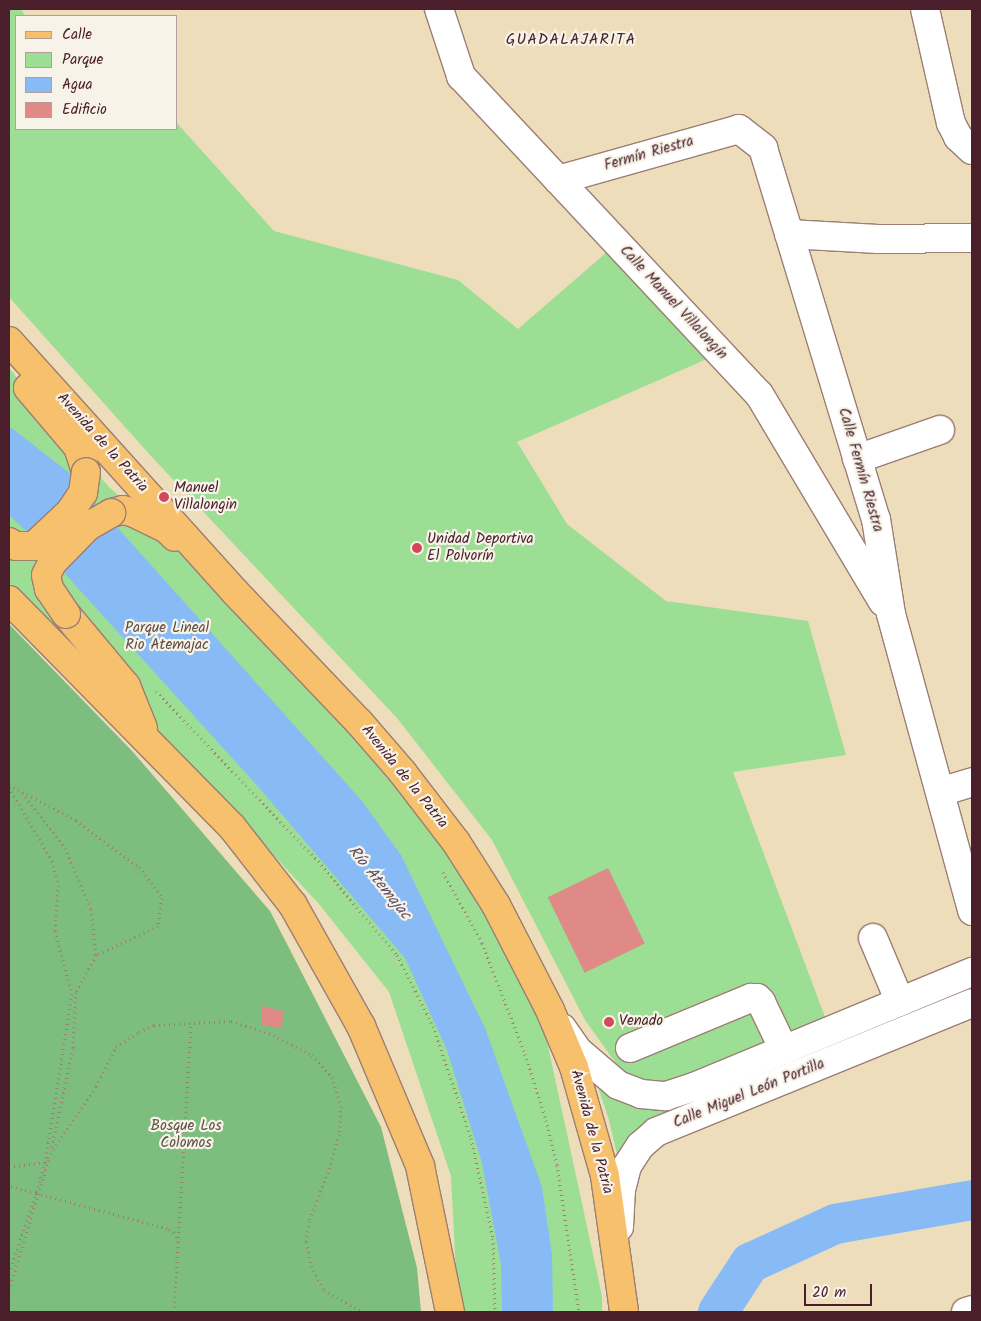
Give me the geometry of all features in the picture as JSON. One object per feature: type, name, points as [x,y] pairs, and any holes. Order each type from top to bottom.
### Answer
[{"type":"main road","name":"Avenida de la Patria","points":[[9,341],[235,592],[359,722],[404,773],[456,842],[496,906],[550,1010],[574,1067],[605,1176],[624,1312]]},
{"type":"main road","points":[[9,364],[78,447],[86,472],[83,493],[70,512],[34,546],[16,546],[9,542]]},
{"type":"main road","points":[[148,741],[126,686],[66,614],[49,589],[46,575],[52,563],[87,527],[111,513],[123,510],[167,529],[235,592]]},
{"type":"main road","points":[[9,600],[232,827],[293,905],[361,1026],[420,1166],[450,1312]]},
{"type":"street","name":"Calle Manuel Villalongín","points":[[439,9],[461,76],[759,394],[891,614]]},
{"type":"street","points":[[925,9],[951,123],[958,137],[972,150]]},
{"type":"street","name":"Fermín Riestra","points":[[558,180],[739,129]]},
{"type":"street","name":"Calle Fermín Riestra","points":[[739,129],[763,148],[876,519],[891,614],[972,912]]},
{"type":"street","points":[[789,234],[878,239],[972,238]]},
{"type":"street","points":[[857,458],[940,430]]},
{"type":"street","points":[[940,792],[972,782]]},
{"type":"street","points":[[873,938],[900,1002]]},
{"type":"street","name":"Calle Miguel León Portilla","points":[[550,1010],[578,1051],[618,1085],[641,1094],[666,1096],[694,1087],[972,972]]},
{"type":"street","points":[[630,1048],[751,998],[757,998],[761,1002],[784,1050]]},
{"type":"street","name":"Calle Miguel León Portilla","points":[[618,1261],[621,1190],[627,1166],[640,1146],[656,1132],[972,1003]]},
{"type":"street","points":[[694,1087],[705,1112]]},
{"type":"street","points":[[966,1312],[972,1310]]},
{"type":"path","points":[[9,786],[76,820],[140,867],[162,898],[158,926],[96,955]]},
{"type":"path","points":[[9,786],[52,861],[58,884],[55,931],[72,994],[45,1162],[9,1290]]},
{"type":"path","points":[[9,1273],[50,1155],[73,1048],[76,992],[96,955],[91,910],[65,848],[22,792]]},
{"type":"path","points":[[443,871],[482,943],[525,1054],[546,1120],[557,1165],[563,1216],[579,1312]]},
{"type":"path","points":[[9,1167],[45,1162],[96,1086],[116,1047],[154,1025],[230,1021],[268,1033],[312,1055],[332,1077],[340,1106],[339,1134],[328,1172],[309,1221],[306,1242],[311,1266],[324,1290],[363,1312]]},
{"type":"path","points":[[174,1312],[191,1022]]},
{"type":"path","points":[[9,1186],[169,1229],[174,1232],[178,1243]]},
{"type":"green space","name":"Unidad Deportiva El Polvorín","points":[[9,9],[20,9],[25,15],[15,15],[15,130],[178,130],[178,124],[274,231],[458,280],[518,329],[607,252],[707,359],[517,442],[567,524],[666,601],[808,621],[846,755],[733,772],[825,1017],[664,1089],[625,1076],[585,1020],[492,840],[397,718],[150,455],[9,297]]},
{"type":"green space","name":"Parque Lineal Rio Atemajac","points":[[9,368],[108,486],[218,585],[325,698],[448,844],[545,1032],[602,1296],[602,1312],[458,1312],[451,1176],[389,992],[319,904],[137,709],[9,583]]},
{"type":"green space","name":"Bosque Los Colomos","points":[[9,624],[133,752],[270,911],[381,1127],[417,1268],[421,1312],[9,1312]]},
{"type":"green space","points":[[597,1084],[696,1098],[650,1120],[619,1163],[609,1120]]},
{"type":"water","name":"Río Atemajac","points":[[9,426],[67,471],[362,801],[401,855],[485,1028],[542,1187],[552,1254],[553,1312],[502,1312],[501,1265],[482,1163],[447,1050],[405,958],[254,782],[27,532],[9,515]]},
{"type":"building","points":[[608,868],[645,943],[585,973],[548,897]]},
{"type":"building","points":[[262,1006],[283,1011],[282,1028],[261,1025]]},
{"type":"waterway","points":[[718,1312],[750,1263],[835,1224],[972,1200]]},
{"type":"place","name":"Manuel Villalongin","points":[[164,497]]},
{"type":"place","name":"Unidad Deportiva El Polvorín","points":[[417,548]]},
{"type":"place","name":"Venado","points":[[609,1022]]},
{"type":"district","name":"GUADALAJARITA","points":[[571,40]]}]
